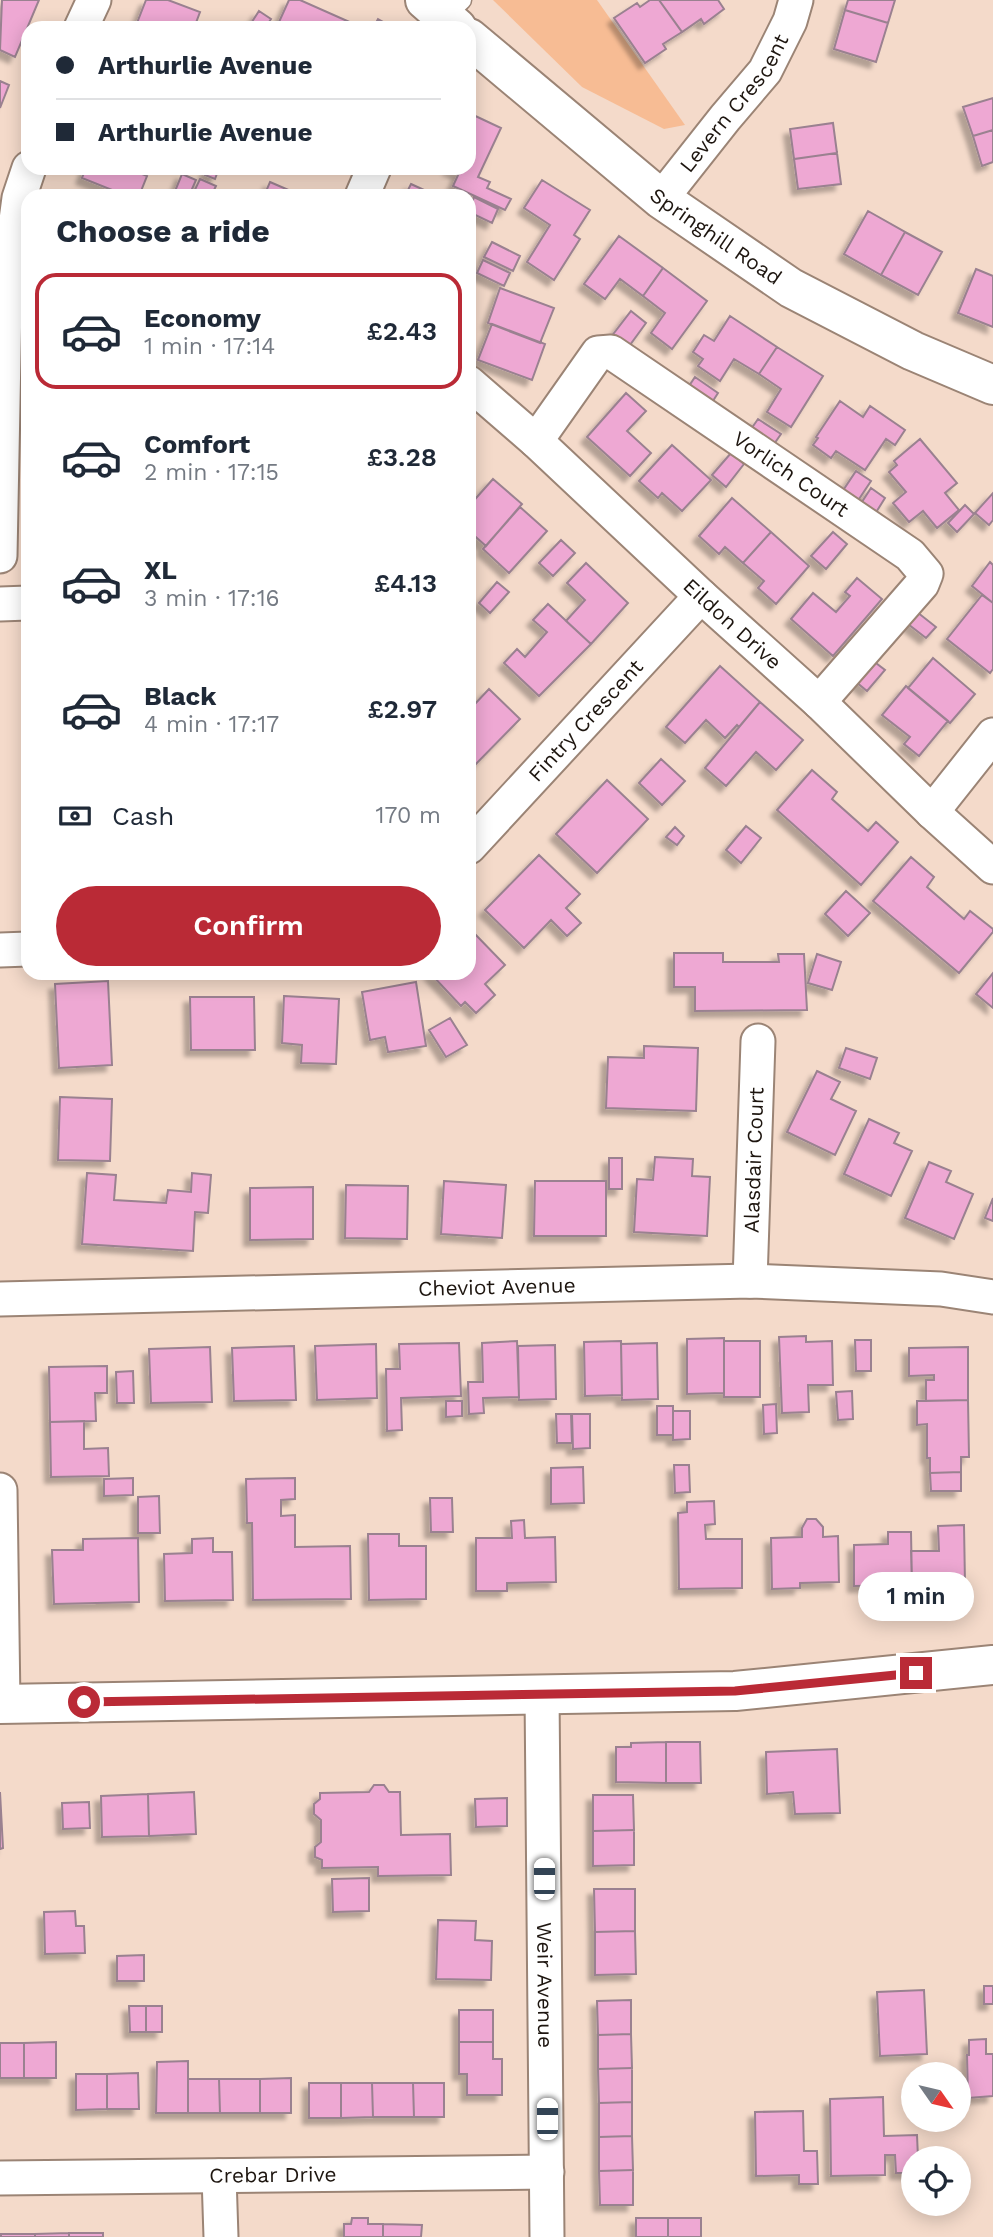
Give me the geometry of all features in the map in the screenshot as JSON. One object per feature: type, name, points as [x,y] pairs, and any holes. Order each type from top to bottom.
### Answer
[{"type":"street","points":[[84,21],[94,0]]},
{"type":"street","name":"Levern Crescent","points":[[661,199],[724,118],[765,71],[790,21],[796,0]]},
{"type":"street","name":"Springhill Road","points":[[476,38],[661,199],[791,288],[913,352],[993,385]]},
{"type":"street","points":[[0,556],[3,295],[21,208]]},
{"type":"street","name":"Vorlich Court","points":[[536,441],[598,353],[611,352],[910,555],[926,574],[922,583],[819,702]]},
{"type":"street","name":"Eildon Drive","points":[[476,389],[819,702],[993,867]]},
{"type":"street","name":"Fintry Crescent","points":[[476,838],[701,596]]},
{"type":"street","points":[[0,604],[21,603]]},
{"type":"street","points":[[932,812],[993,735]]},
{"type":"street","points":[[0,950],[21,949]]},
{"type":"street","name":"Alasdair Court","points":[[750,1281],[758,1041]]},
{"type":"street","name":"Cheviot Avenue","points":[[0,1299],[750,1281],[941,1289],[993,1297]]},
{"type":"street","points":[[0,1490],[2,1704],[735,1691],[993,1665]]},
{"type":"street","name":"Weir Avenue","points":[[542,1693],[547,2237]]},
{"type":"street","name":"Crebar Drive","points":[[0,2178],[547,2172]]},
{"type":"street","points":[[219,2176],[220,2237]]},
{"type":"shaded area","points":[[493,0],[597,0],[685,125],[664,129],[582,87]]},
{"type":"building","points":[[2,0],[39,0],[30,21],[21,21],[21,43],[15,57],[0,50]]},
{"type":"building","points":[[146,0],[168,0],[200,12],[197,21],[138,21]]},
{"type":"building","points":[[289,0],[300,0],[347,21],[279,21]]},
{"type":"building","points":[[650,0],[659,0],[682,32],[663,44],[666,49],[645,63],[614,18],[637,3],[640,7]]},
{"type":"building","points":[[659,0],[718,0],[724,9],[704,24],[701,19],[682,32]]},
{"type":"building","points":[[848,0],[895,0],[888,23],[845,10]]},
{"type":"building","points":[[845,10],[888,23],[876,62],[834,49]]},
{"type":"building","points":[[259,11],[271,19],[270,21],[253,21]]},
{"type":"building","points":[[0,81],[9,85],[0,108]]},
{"type":"building","points":[[993,98],[993,130],[973,136],[963,107]]},
{"type":"building","points":[[476,116],[501,128],[478,177],[490,182],[487,188],[511,199],[505,210],[476,197],[476,189],[460,189],[453,186],[458,175],[476,175]]},
{"type":"building","points":[[833,123],[837,153],[794,159],[790,129]]},
{"type":"building","points":[[993,130],[993,162],[982,166],[973,136]]},
{"type":"building","points":[[837,153],[841,184],[798,189],[794,159]]},
{"type":"building","points":[[83,175],[147,176],[142,189],[110,189],[82,178]]},
{"type":"building","points":[[182,175],[196,180],[192,189],[176,189]]},
{"type":"building","points":[[200,179],[216,186],[214,189],[195,189]]},
{"type":"building","points":[[542,180],[590,210],[574,235],[580,239],[554,280],[527,262],[550,225],[524,208]]},
{"type":"building","points":[[270,182],[286,189],[267,189]]},
{"type":"building","points":[[411,184],[422,189],[408,189]]},
{"type":"building","points":[[476,198],[498,209],[492,223],[476,215]]},
{"type":"building","points":[[868,211],[905,232],[881,275],[844,254]]},
{"type":"building","points":[[905,232],[942,252],[918,295],[881,275]]},
{"type":"building","points":[[619,236],[663,268],[643,296],[620,279],[605,299],[584,284]]},
{"type":"building","points":[[492,242],[520,256],[513,271],[484,257]]},
{"type":"building","points":[[483,260],[510,273],[504,286],[477,273]]},
{"type":"building","points":[[663,268],[707,301],[672,349],[651,333],[665,313],[643,296]]},
{"type":"building","points":[[976,269],[993,276],[993,327],[958,313]]},
{"type":"building","points":[[500,288],[554,308],[540,343],[488,323]]},
{"type":"building","points":[[631,311],[646,323],[627,349],[611,337]]},
{"type":"building","points":[[730,316],[777,347],[759,374],[734,359],[720,381],[698,366],[703,359],[693,352],[704,335],[714,341]]},
{"type":"building","points":[[492,324],[545,344],[532,380],[478,360]]},
{"type":"building","points":[[777,347],[823,376],[791,427],[767,412],[781,389],[759,374]]},
{"type":"building","points":[[695,377],[718,393],[711,404],[687,389]]},
{"type":"building","points":[[626,393],[646,411],[627,431],[651,453],[630,476],[587,437]]},
{"type":"building","points":[[840,401],[863,417],[870,406],[905,430],[895,445],[886,439],[865,470],[836,451],[831,458],[813,445]]},
{"type":"building","points":[[758,419],[781,434],[772,447],[749,432]]},
{"type":"building","points":[[920,439],[957,483],[945,493],[959,510],[937,528],[923,511],[909,522],[893,503],[906,492],[889,472],[897,465],[894,461]]},
{"type":"building","points":[[672,445],[711,480],[682,511],[662,493],[658,498],[639,481]]},
{"type":"building","points":[[731,453],[744,464],[726,487],[712,475]]},
{"type":"building","points":[[856,471],[871,481],[855,505],[840,495]]},
{"type":"building","points":[[493,479],[522,504],[486,546],[476,537],[476,498]]},
{"type":"building","points":[[871,488],[885,498],[875,514],[860,505]]},
{"type":"building","points":[[993,493],[993,520],[989,525],[975,513]]},
{"type":"building","points":[[732,498],[771,532],[743,563],[725,547],[719,554],[699,536]]},
{"type":"building","points":[[965,505],[974,514],[957,532],[948,523]]},
{"type":"building","points":[[520,507],[547,531],[509,573],[483,549]]},
{"type":"building","points":[[771,532],[809,566],[776,604],[758,588],[764,581],[743,563]]},
{"type":"building","points":[[833,532],[847,544],[826,569],[811,556]]},
{"type":"building","points":[[561,540],[575,553],[553,576],[539,563]]},
{"type":"building","points":[[990,562],[993,565],[993,603],[972,586]]},
{"type":"building","points":[[586,563],[628,603],[591,644],[566,621],[585,600],[567,583]]},
{"type":"building","points":[[857,578],[882,599],[833,656],[791,619],[813,593],[836,612],[850,596],[845,592]]},
{"type":"building","points":[[497,582],[509,592],[490,613],[479,603]]},
{"type":"building","points":[[982,595],[993,603],[993,669],[990,673],[947,639]]},
{"type":"building","points":[[548,604],[591,644],[539,696],[504,663],[517,649],[525,657],[547,632],[533,620]]},
{"type":"building","points":[[917,612],[936,627],[926,638],[908,624]]},
{"type":"building","points":[[933,658],[975,694],[950,723],[908,688]]},
{"type":"building","points":[[872,660],[885,670],[867,691],[855,681]]},
{"type":"building","points":[[720,666],[760,702],[739,727],[737,725],[725,738],[706,720],[685,743],[666,727]]},
{"type":"building","points":[[906,686],[948,721],[919,756],[904,744],[910,737],[882,715]]},
{"type":"building","points":[[489,689],[520,719],[476,764],[476,703]]},
{"type":"building","points":[[760,702],[803,740],[776,770],[756,752],[726,786],[705,768]]},
{"type":"building","points":[[661,759],[685,781],[662,805],[639,783]]},
{"type":"building","points":[[812,770],[837,792],[832,799],[868,831],[876,822],[898,842],[861,885],[777,810]]},
{"type":"building","points":[[607,780],[648,819],[597,873],[556,834]]},
{"type":"building","points":[[746,826],[761,838],[741,863],[726,850]]},
{"type":"building","points":[[675,827],[684,836],[677,845],[666,837]]},
{"type":"building","points":[[539,855],[580,894],[566,908],[581,923],[567,936],[551,920],[524,948],[485,910]]},
{"type":"building","points":[[911,857],[934,877],[927,887],[964,919],[970,911],[993,929],[959,973],[873,901]]},
{"type":"building","points":[[846,891],[870,913],[848,936],[825,914]]},
{"type":"building","points":[[476,935],[505,965],[485,984],[495,995],[476,1013],[465,1002],[461,1006],[437,980],[476,980]]},
{"type":"building","points":[[674,953],[723,953],[723,962],[779,962],[778,954],[804,954],[807,1010],[695,1011],[695,987],[674,987]]},
{"type":"building","points":[[817,954],[841,962],[832,990],[808,983]]},
{"type":"building","points":[[993,973],[993,1008],[976,994]]},
{"type":"building","points":[[108,981],[112,1065],[59,1068],[55,984]]},
{"type":"building","points":[[416,982],[426,1046],[388,1052],[385,1037],[370,1040],[362,992]]},
{"type":"building","points":[[284,996],[339,999],[336,1064],[301,1063],[302,1045],[282,1043]]},
{"type":"building","points":[[190,997],[254,997],[255,1050],[191,1050]]},
{"type":"building","points":[[450,1018],[467,1045],[446,1057],[429,1030]]},
{"type":"building","points":[[644,1046],[698,1048],[696,1111],[606,1108],[608,1057],[644,1058]]},
{"type":"building","points":[[846,1048],[877,1058],[870,1079],[839,1068]]},
{"type":"building","points":[[817,1071],[840,1082],[831,1099],[856,1111],[835,1155],[787,1132]]},
{"type":"building","points":[[60,1097],[112,1099],[110,1161],[58,1160]]},
{"type":"building","points":[[869,1119],[899,1133],[894,1143],[912,1151],[891,1196],[844,1174]]},
{"type":"building","points":[[655,1157],[693,1159],[692,1176],[710,1177],[707,1236],[634,1232],[637,1179],[653,1180]]},
{"type":"building","points":[[609,1158],[622,1158],[622,1189],[609,1189]]},
{"type":"building","points":[[929,1162],[951,1171],[946,1182],[973,1194],[954,1239],[905,1218]]},
{"type":"building","points":[[87,1173],[116,1175],[114,1200],[166,1203],[168,1190],[191,1192],[192,1173],[211,1175],[208,1213],[195,1212],[193,1251],[82,1244]]},
{"type":"building","points":[[444,1181],[506,1185],[502,1238],[441,1234]]},
{"type":"building","points":[[535,1181],[606,1181],[606,1236],[534,1236]]},
{"type":"building","points":[[346,1185],[408,1186],[407,1239],[345,1238]]},
{"type":"building","points":[[313,1187],[313,1239],[250,1240],[250,1188]]},
{"type":"building","points":[[993,1198],[993,1221],[985,1218]]},
{"type":"building","points":[[806,1336],[806,1342],[832,1341],[833,1385],[808,1385],[809,1412],[782,1413],[779,1337]]},
{"type":"building","points":[[724,1338],[724,1393],[687,1394],[687,1339]]},
{"type":"building","points":[[855,1340],[871,1340],[871,1371],[856,1371]]},
{"type":"building","points":[[517,1341],[519,1397],[483,1398],[484,1413],[469,1414],[468,1382],[483,1382],[482,1343]]},
{"type":"building","points":[[621,1341],[622,1395],[585,1396],[584,1342]]},
{"type":"building","points":[[724,1341],[760,1341],[760,1397],[724,1397]]},
{"type":"building","points":[[459,1343],[461,1396],[401,1398],[402,1430],[387,1431],[386,1369],[400,1369],[399,1344]]},
{"type":"building","points":[[657,1343],[658,1399],[622,1400],[621,1344]]},
{"type":"building","points":[[376,1344],[377,1398],[317,1400],[315,1346]]},
{"type":"building","points":[[555,1345],[556,1399],[519,1400],[518,1346]]},
{"type":"building","points":[[294,1346],[296,1400],[234,1401],[232,1348]]},
{"type":"building","points":[[210,1347],[212,1402],[151,1403],[149,1349]]},
{"type":"building","points":[[968,1347],[968,1400],[926,1401],[926,1380],[934,1380],[934,1375],[909,1376],[909,1348]]},
{"type":"building","points":[[107,1366],[107,1393],[95,1393],[96,1421],[50,1422],[49,1367]]},
{"type":"building","points":[[133,1371],[134,1403],[117,1403],[116,1372]]},
{"type":"building","points":[[852,1391],[853,1419],[838,1420],[836,1392]]},
{"type":"building","points":[[968,1400],[969,1457],[961,1457],[961,1472],[930,1473],[927,1424],[917,1425],[917,1401]]},
{"type":"building","points":[[446,1401],[462,1401],[462,1416],[446,1417]]},
{"type":"building","points":[[776,1404],[777,1433],[764,1434],[763,1405]]},
{"type":"building","points":[[657,1406],[673,1406],[673,1435],[657,1435]]},
{"type":"building","points":[[673,1411],[690,1411],[690,1439],[673,1440]]},
{"type":"building","points":[[556,1414],[571,1414],[572,1443],[557,1443]]},
{"type":"building","points":[[572,1414],[590,1414],[590,1448],[573,1449]]},
{"type":"building","points":[[84,1421],[84,1449],[108,1448],[109,1476],[51,1477],[50,1422]]},
{"type":"building","points":[[674,1465],[689,1465],[690,1492],[675,1493]]},
{"type":"building","points":[[583,1467],[584,1503],[551,1504],[551,1468]]},
{"type":"building","points":[[961,1472],[961,1491],[931,1491],[930,1473]]},
{"type":"building","points":[[133,1478],[133,1495],[104,1496],[104,1479]]},
{"type":"building","points":[[295,1478],[295,1499],[281,1500],[281,1516],[295,1515],[295,1547],[350,1546],[351,1599],[253,1600],[252,1523],[247,1523],[246,1479]]},
{"type":"building","points":[[159,1496],[160,1533],[138,1533],[138,1497]]},
{"type":"building","points":[[430,1498],[452,1498],[453,1532],[431,1532]]},
{"type":"building","points":[[714,1501],[715,1524],[705,1525],[706,1539],[742,1539],[742,1588],[679,1589],[678,1513],[687,1512],[687,1502]]},
{"type":"building","points":[[807,1519],[816,1519],[823,1527],[823,1537],[838,1536],[839,1582],[800,1583],[800,1588],[772,1589],[771,1538],[802,1537],[802,1528]]},
{"type":"building","points":[[524,1520],[525,1538],[555,1537],[556,1582],[507,1583],[507,1591],[476,1591],[476,1538],[512,1538],[511,1521]]},
{"type":"building","points":[[964,1525],[965,1584],[912,1585],[911,1551],[939,1551],[938,1526]]},
{"type":"building","points":[[888,1532],[911,1532],[912,1585],[854,1586],[854,1545],[888,1544]]},
{"type":"building","points":[[368,1534],[399,1534],[399,1546],[426,1546],[426,1599],[369,1600]]},
{"type":"building","points":[[138,1538],[139,1602],[54,1604],[52,1550],[83,1550],[83,1539]]},
{"type":"building","points":[[213,1538],[213,1552],[232,1552],[233,1600],[165,1601],[164,1554],[192,1553],[192,1539]]},
{"type":"building","points":[[666,1742],[666,1783],[616,1782],[616,1747],[631,1747],[631,1743]]},
{"type":"building","points":[[666,1742],[700,1742],[701,1783],[666,1783]]},
{"type":"building","points":[[837,1749],[840,1813],[795,1814],[793,1792],[767,1794],[766,1752]]},
{"type":"building","points":[[374,1785],[384,1785],[389,1792],[400,1792],[401,1835],[450,1834],[451,1875],[378,1876],[378,1867],[322,1868],[322,1860],[315,1857],[315,1847],[321,1842],[321,1820],[314,1814],[314,1804],[320,1799],[320,1793],[369,1792]]},
{"type":"building","points":[[0,1792],[3,1848],[0,1849]]},
{"type":"building","points":[[194,1792],[196,1834],[149,1836],[148,1794]]},
{"type":"building","points":[[148,1794],[149,1836],[102,1837],[101,1796]]},
{"type":"building","points":[[593,1795],[633,1795],[634,1830],[593,1831]]},
{"type":"building","points":[[507,1798],[507,1826],[476,1827],[475,1799]]},
{"type":"building","points":[[89,1802],[90,1828],[63,1829],[62,1803]]},
{"type":"building","points":[[634,1830],[634,1865],[593,1866],[593,1831]]},
{"type":"building","points":[[369,1878],[369,1911],[333,1912],[332,1879]]},
{"type":"building","points":[[594,1889],[635,1889],[635,1931],[595,1932]]},
{"type":"building","points":[[75,1911],[76,1926],[84,1926],[85,1953],[45,1954],[44,1912]]},
{"type":"building","points":[[438,1920],[476,1921],[475,1940],[492,1941],[491,1980],[436,1979]]},
{"type":"building","points":[[635,1931],[636,1974],[595,1975],[595,1932]]},
{"type":"building","points":[[144,1955],[144,1981],[117,1981],[117,1956]]},
{"type":"building","points":[[984,1986],[993,1986],[993,2004],[984,2004]]},
{"type":"building","points":[[924,1990],[927,2054],[880,2056],[877,1992]]},
{"type":"building","points":[[631,2000],[631,2034],[598,2035],[597,2001]]},
{"type":"building","points":[[129,2006],[146,2006],[146,2032],[130,2032]]},
{"type":"building","points":[[146,2006],[162,2006],[162,2032],[146,2032]]},
{"type":"building","points":[[459,2010],[493,2010],[493,2042],[459,2042]]},
{"type":"building","points":[[631,2034],[632,2068],[598,2069],[598,2035]]},
{"type":"building","points":[[986,2039],[986,2054],[993,2054],[993,2096],[971,2098],[971,2062],[967,2062],[969,2040]]},
{"type":"building","points":[[56,2042],[56,2078],[24,2078],[24,2043]]},
{"type":"building","points":[[459,2042],[493,2042],[493,2059],[502,2059],[502,2095],[467,2095],[467,2074],[459,2074]]},
{"type":"building","points":[[0,2043],[24,2043],[24,2078],[0,2078]]},
{"type":"building","points":[[188,2061],[188,2113],[156,2113],[157,2062]]},
{"type":"building","points":[[632,2068],[632,2102],[599,2103],[598,2069]]},
{"type":"building","points":[[138,2073],[139,2109],[107,2109],[107,2074]]},
{"type":"building","points":[[76,2074],[107,2074],[107,2109],[76,2110]]},
{"type":"building","points":[[291,2078],[291,2113],[260,2113],[260,2079]]},
{"type":"building","points":[[188,2079],[219,2079],[220,2113],[188,2113]]},
{"type":"building","points":[[219,2079],[260,2079],[260,2113],[220,2113]]},
{"type":"building","points":[[309,2083],[341,2083],[341,2118],[309,2118]]},
{"type":"building","points":[[341,2083],[372,2083],[373,2117],[341,2118]]},
{"type":"building","points":[[372,2083],[413,2083],[414,2117],[373,2117]]},
{"type":"building","points":[[413,2083],[444,2083],[444,2117],[414,2117]]},
{"type":"building","points":[[883,2097],[884,2136],[917,2135],[917,2146],[901,2146],[901,2173],[896,2173],[895,2155],[885,2155],[885,2175],[831,2176],[830,2099]]},
{"type":"building","points":[[632,2102],[632,2136],[599,2137],[599,2103]]},
{"type":"building","points":[[803,2111],[804,2151],[817,2151],[818,2184],[799,2184],[799,2175],[756,2176],[755,2112]]},
{"type":"building","points":[[632,2136],[633,2170],[599,2171],[599,2137]]},
{"type":"building","points":[[633,2170],[633,2205],[600,2205],[599,2171]]},
{"type":"building","points":[[352,2218],[368,2218],[368,2224],[383,2224],[383,2237],[344,2237],[344,2224],[351,2224]]},
{"type":"building","points":[[636,2218],[668,2218],[668,2237],[636,2237]]},
{"type":"building","points":[[668,2218],[701,2218],[701,2237],[668,2237]]},
{"type":"building","points":[[383,2224],[422,2225],[421,2237],[383,2237]]},
{"type":"building","points":[[69,2233],[69,2237],[35,2237],[35,2234]]},
{"type":"building","points":[[69,2233],[103,2233],[103,2237],[69,2237]]},
{"type":"building","points":[[1,2234],[35,2234],[35,2237],[1,2237]]},
{"type":"route","points":[[84,1702],[735,1691],[916,1673]]}]
